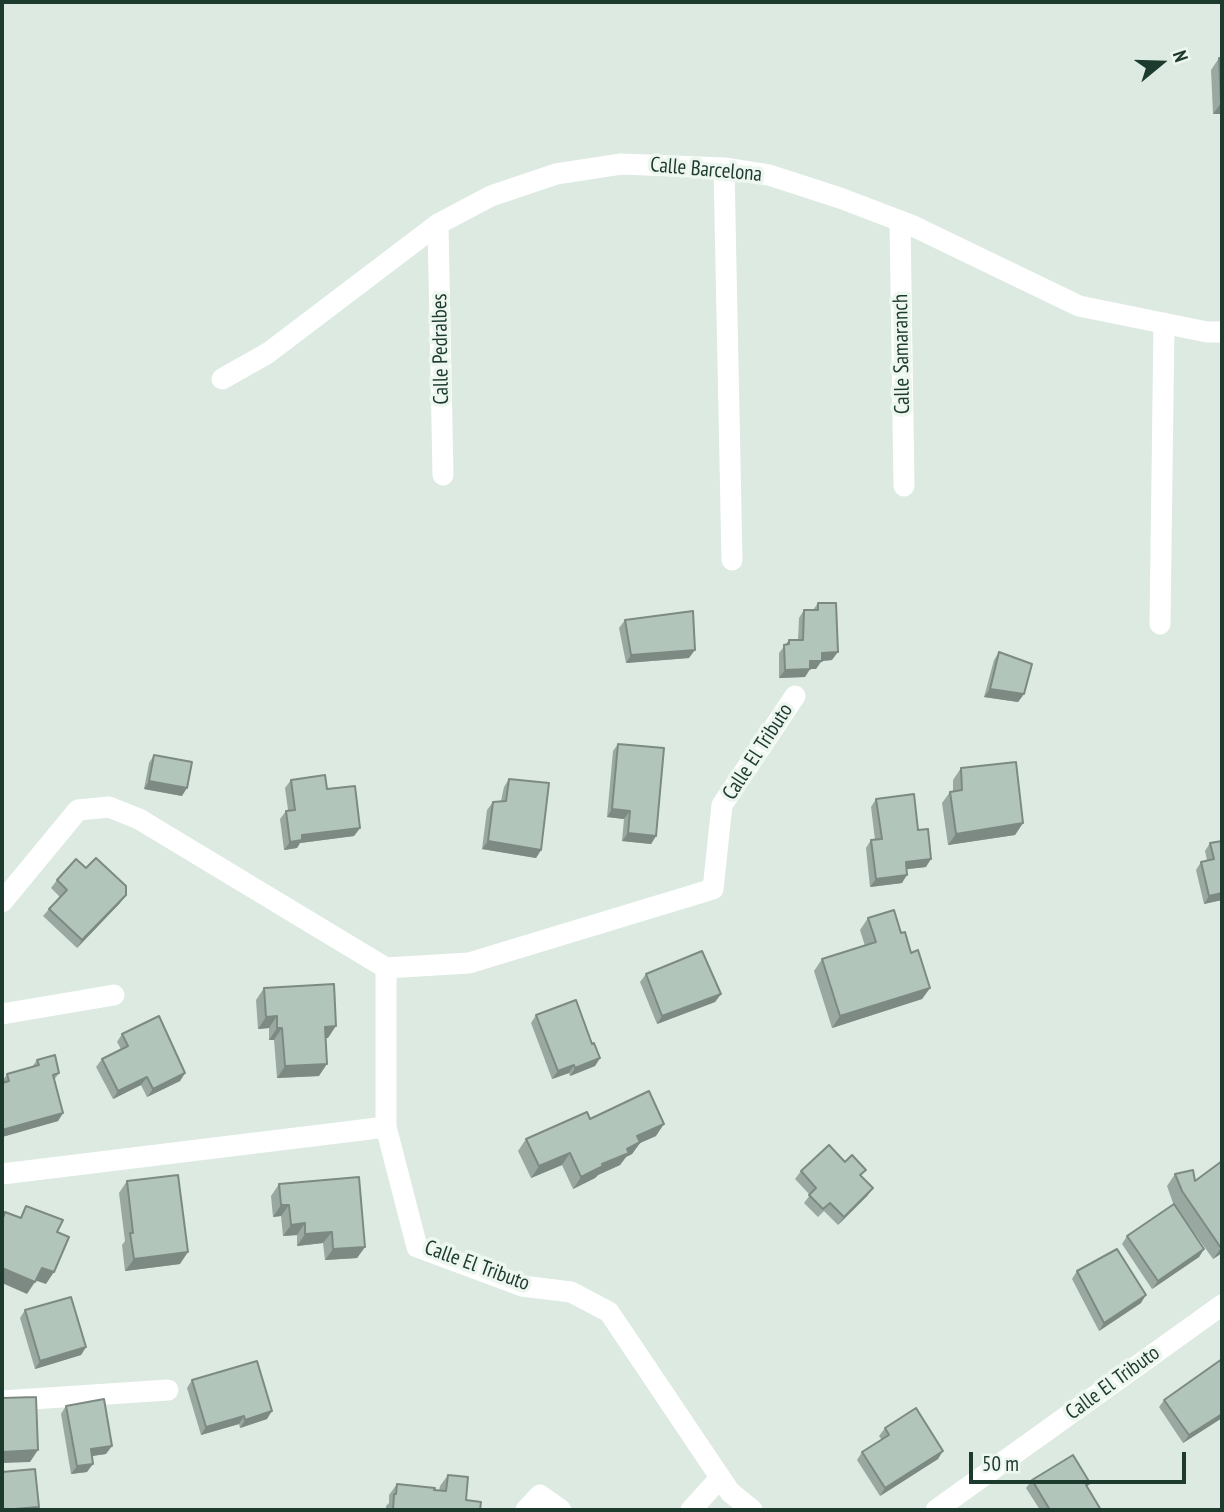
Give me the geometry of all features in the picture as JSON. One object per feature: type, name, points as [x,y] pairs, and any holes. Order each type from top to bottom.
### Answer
[{"type":"street","name":"Calle Barcelona","points":[[222,379],[268,353],[438,224],[491,196],[556,174],[621,164],[724,168],[769,175],[900,221],[1079,306],[1208,332],[1222,332]]},
{"type":"street","points":[[724,168],[732,561]]},
{"type":"street","name":"Calle Samaranch","points":[[900,221],[904,486]]},
{"type":"street","name":"Calle Pedralbes","points":[[438,224],[443,475]]},
{"type":"street","points":[[1160,624],[1164,323]]},
{"type":"street","name":"Calle El Tributo","points":[[752,1510],[730,1492],[608,1312],[572,1292],[522,1286],[417,1247],[386,1127],[386,968],[469,963],[713,889],[722,805],[794,696]]},
{"type":"street","points":[[2,902],[78,810],[109,807],[139,819],[386,968]]},
{"type":"street","points":[[2,1014],[114,995]]},
{"type":"street","points":[[2,1174],[386,1127]]},
{"type":"street","name":"Calle El Tributo","points":[[936,1510],[1222,1305]]},
{"type":"street","points":[[2,1401],[168,1390]]},
{"type":"street","points":[[691,1510],[720,1478]]},
{"type":"street","points":[[526,1510],[540,1494],[561,1510]]},
{"type":"building","points":[[1219,58],[1222,58],[1222,103],[1221,103]]},
{"type":"building","points":[[818,603],[836,603],[838,652],[822,653],[822,661],[810,661],[810,669],[785,670],[784,645],[789,644],[789,640],[803,640],[804,610],[818,610]]},
{"type":"building","points":[[693,611],[695,650],[631,655],[625,620]]},
{"type":"building","points":[[999,652],[1032,664],[1024,694],[990,689]]},
{"type":"building","points":[[618,744],[664,748],[656,836],[628,833],[630,811],[612,809]]},
{"type":"building","points":[[154,755],[192,762],[187,788],[149,781]]},
{"type":"building","points":[[1016,762],[1023,823],[956,834],[950,792],[962,790],[961,768]]},
{"type":"building","points":[[325,775],[327,789],[355,786],[360,828],[302,835],[302,840],[290,842],[286,811],[295,810],[291,780]]},
{"type":"building","points":[[509,779],[549,783],[541,850],[488,841],[493,802],[506,801]]},
{"type":"building","points":[[914,794],[918,830],[928,829],[931,859],[906,862],[907,875],[876,879],[871,840],[882,839],[876,799]]},
{"type":"building","points":[[1222,841],[1222,893],[1209,896],[1201,862],[1214,859],[1210,843]]},
{"type":"building","points":[[96,858],[126,886],[126,895],[82,940],[49,909],[67,890],[57,880],[76,859],[86,868]]},
{"type":"building","points":[[894,910],[901,933],[905,932],[911,953],[918,950],[930,988],[840,1016],[822,959],[876,942],[868,918]]},
{"type":"building","points":[[702,951],[721,994],[662,1016],[646,974]]},
{"type":"building","points":[[334,984],[336,1026],[325,1027],[327,1064],[285,1066],[282,1028],[277,1028],[277,1016],[266,1017],[264,988]]},
{"type":"building","points":[[576,1000],[600,1058],[575,1068],[574,1065],[558,1071],[536,1015]]},
{"type":"building","points":[[159,1016],[185,1073],[153,1089],[147,1077],[118,1091],[102,1059],[128,1046],[122,1034]]},
{"type":"building","points":[[55,1055],[59,1073],[53,1075],[63,1113],[2,1130],[2,1083],[9,1081],[7,1074],[39,1065],[37,1060]]},
{"type":"building","points":[[649,1091],[664,1124],[637,1136],[640,1142],[627,1149],[629,1153],[602,1164],[603,1166],[581,1177],[570,1153],[539,1166],[526,1139],[587,1112],[590,1119]]},
{"type":"building","points":[[829,1145],[845,1162],[852,1155],[866,1170],[860,1175],[873,1188],[844,1217],[830,1203],[823,1209],[809,1195],[816,1188],[801,1171]]},
{"type":"building","points":[[1222,1161],[1221,1248],[1182,1191],[1175,1174],[1193,1170],[1195,1181]]},
{"type":"building","points":[[178,1175],[188,1252],[134,1259],[127,1181]]},
{"type":"building","points":[[359,1177],[365,1247],[333,1249],[332,1232],[305,1234],[305,1223],[291,1225],[289,1205],[281,1205],[279,1184]]},
{"type":"building","points":[[1174,1204],[1204,1249],[1158,1281],[1127,1236]]},
{"type":"building","points":[[26,1206],[63,1220],[57,1232],[69,1237],[54,1272],[42,1268],[35,1282],[2,1268],[2,1221],[5,1212],[21,1218]]},
{"type":"building","points":[[1117,1249],[1146,1295],[1104,1323],[1077,1271]]},
{"type":"building","points":[[71,1297],[86,1347],[40,1361],[25,1310]]},
{"type":"building","points":[[1222,1359],[1222,1414],[1189,1435],[1164,1400]]},
{"type":"building","points":[[257,1361],[272,1411],[245,1420],[244,1416],[206,1427],[192,1380]]},
{"type":"building","points":[[36,1397],[38,1450],[2,1452],[2,1398]]},
{"type":"building","points":[[104,1399],[112,1446],[91,1449],[93,1464],[77,1466],[66,1406]]},
{"type":"building","points":[[916,1408],[943,1451],[885,1488],[862,1452],[889,1435],[885,1428]]},
{"type":"building","points":[[1073,1455],[1090,1483],[1086,1485],[1101,1510],[1050,1510],[1032,1480]]},
{"type":"building","points":[[35,1469],[39,1507],[2,1510],[2,1472]]},
{"type":"building","points":[[448,1475],[468,1477],[466,1500],[481,1502],[480,1510],[393,1510],[397,1484],[446,1491]]}]
